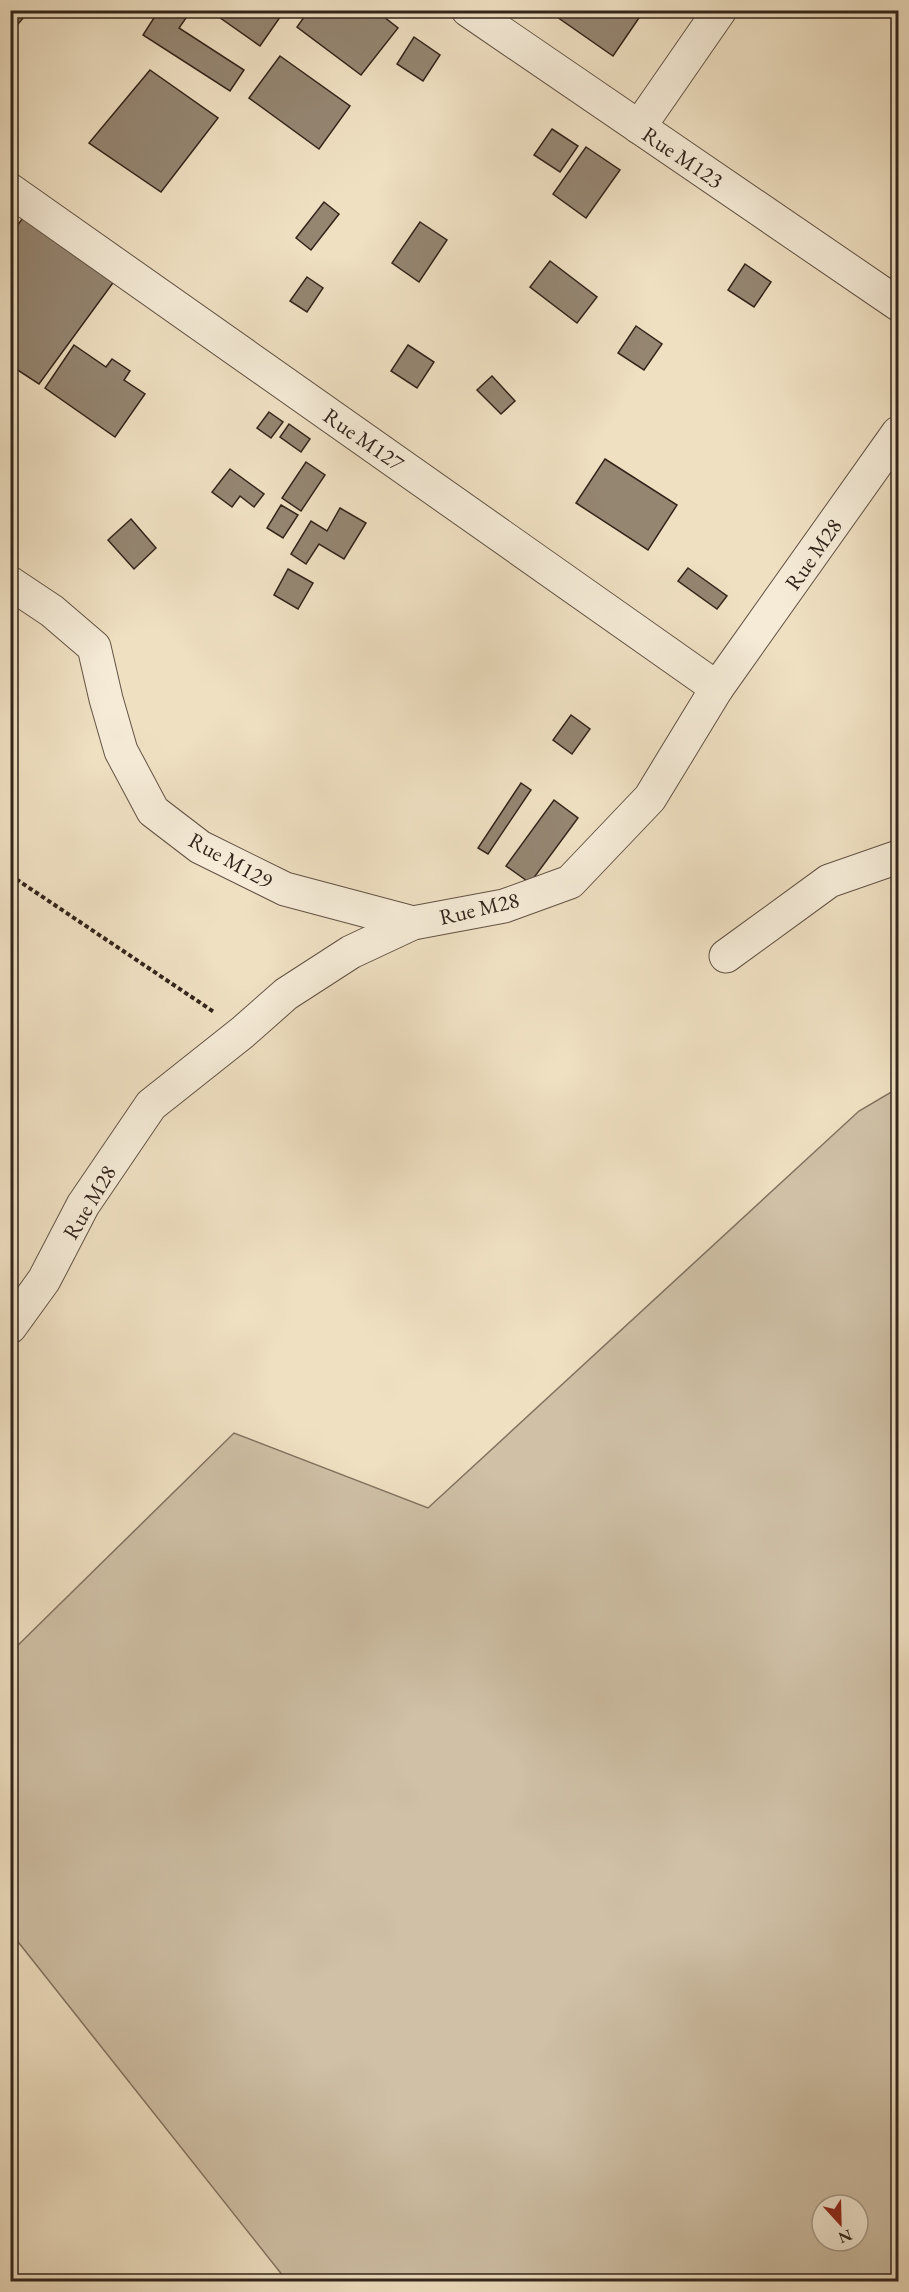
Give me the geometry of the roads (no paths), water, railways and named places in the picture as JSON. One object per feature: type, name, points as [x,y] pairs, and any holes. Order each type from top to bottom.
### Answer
[{"type":"street","name":"Rue M123","points":[[468,10],[898,304]]},
{"type":"street","points":[[639,127],[720,10]]},
{"type":"street","name":"Rue M127","points":[[10,190],[717,688]]},
{"type":"street","name":"Rue M28","points":[[10,1327],[44,1280],[83,1205],[151,1105],[243,1032],[286,994],[351,952],[413,923],[504,906],[570,882],[650,798],[717,688],[898,434]]},
{"type":"street","name":"Rue M129","points":[[10,583],[52,611],[94,647],[121,751],[153,811],[200,847],[285,889],[413,923]]},
{"type":"street","points":[[726,956],[829,881],[898,857]]}]
